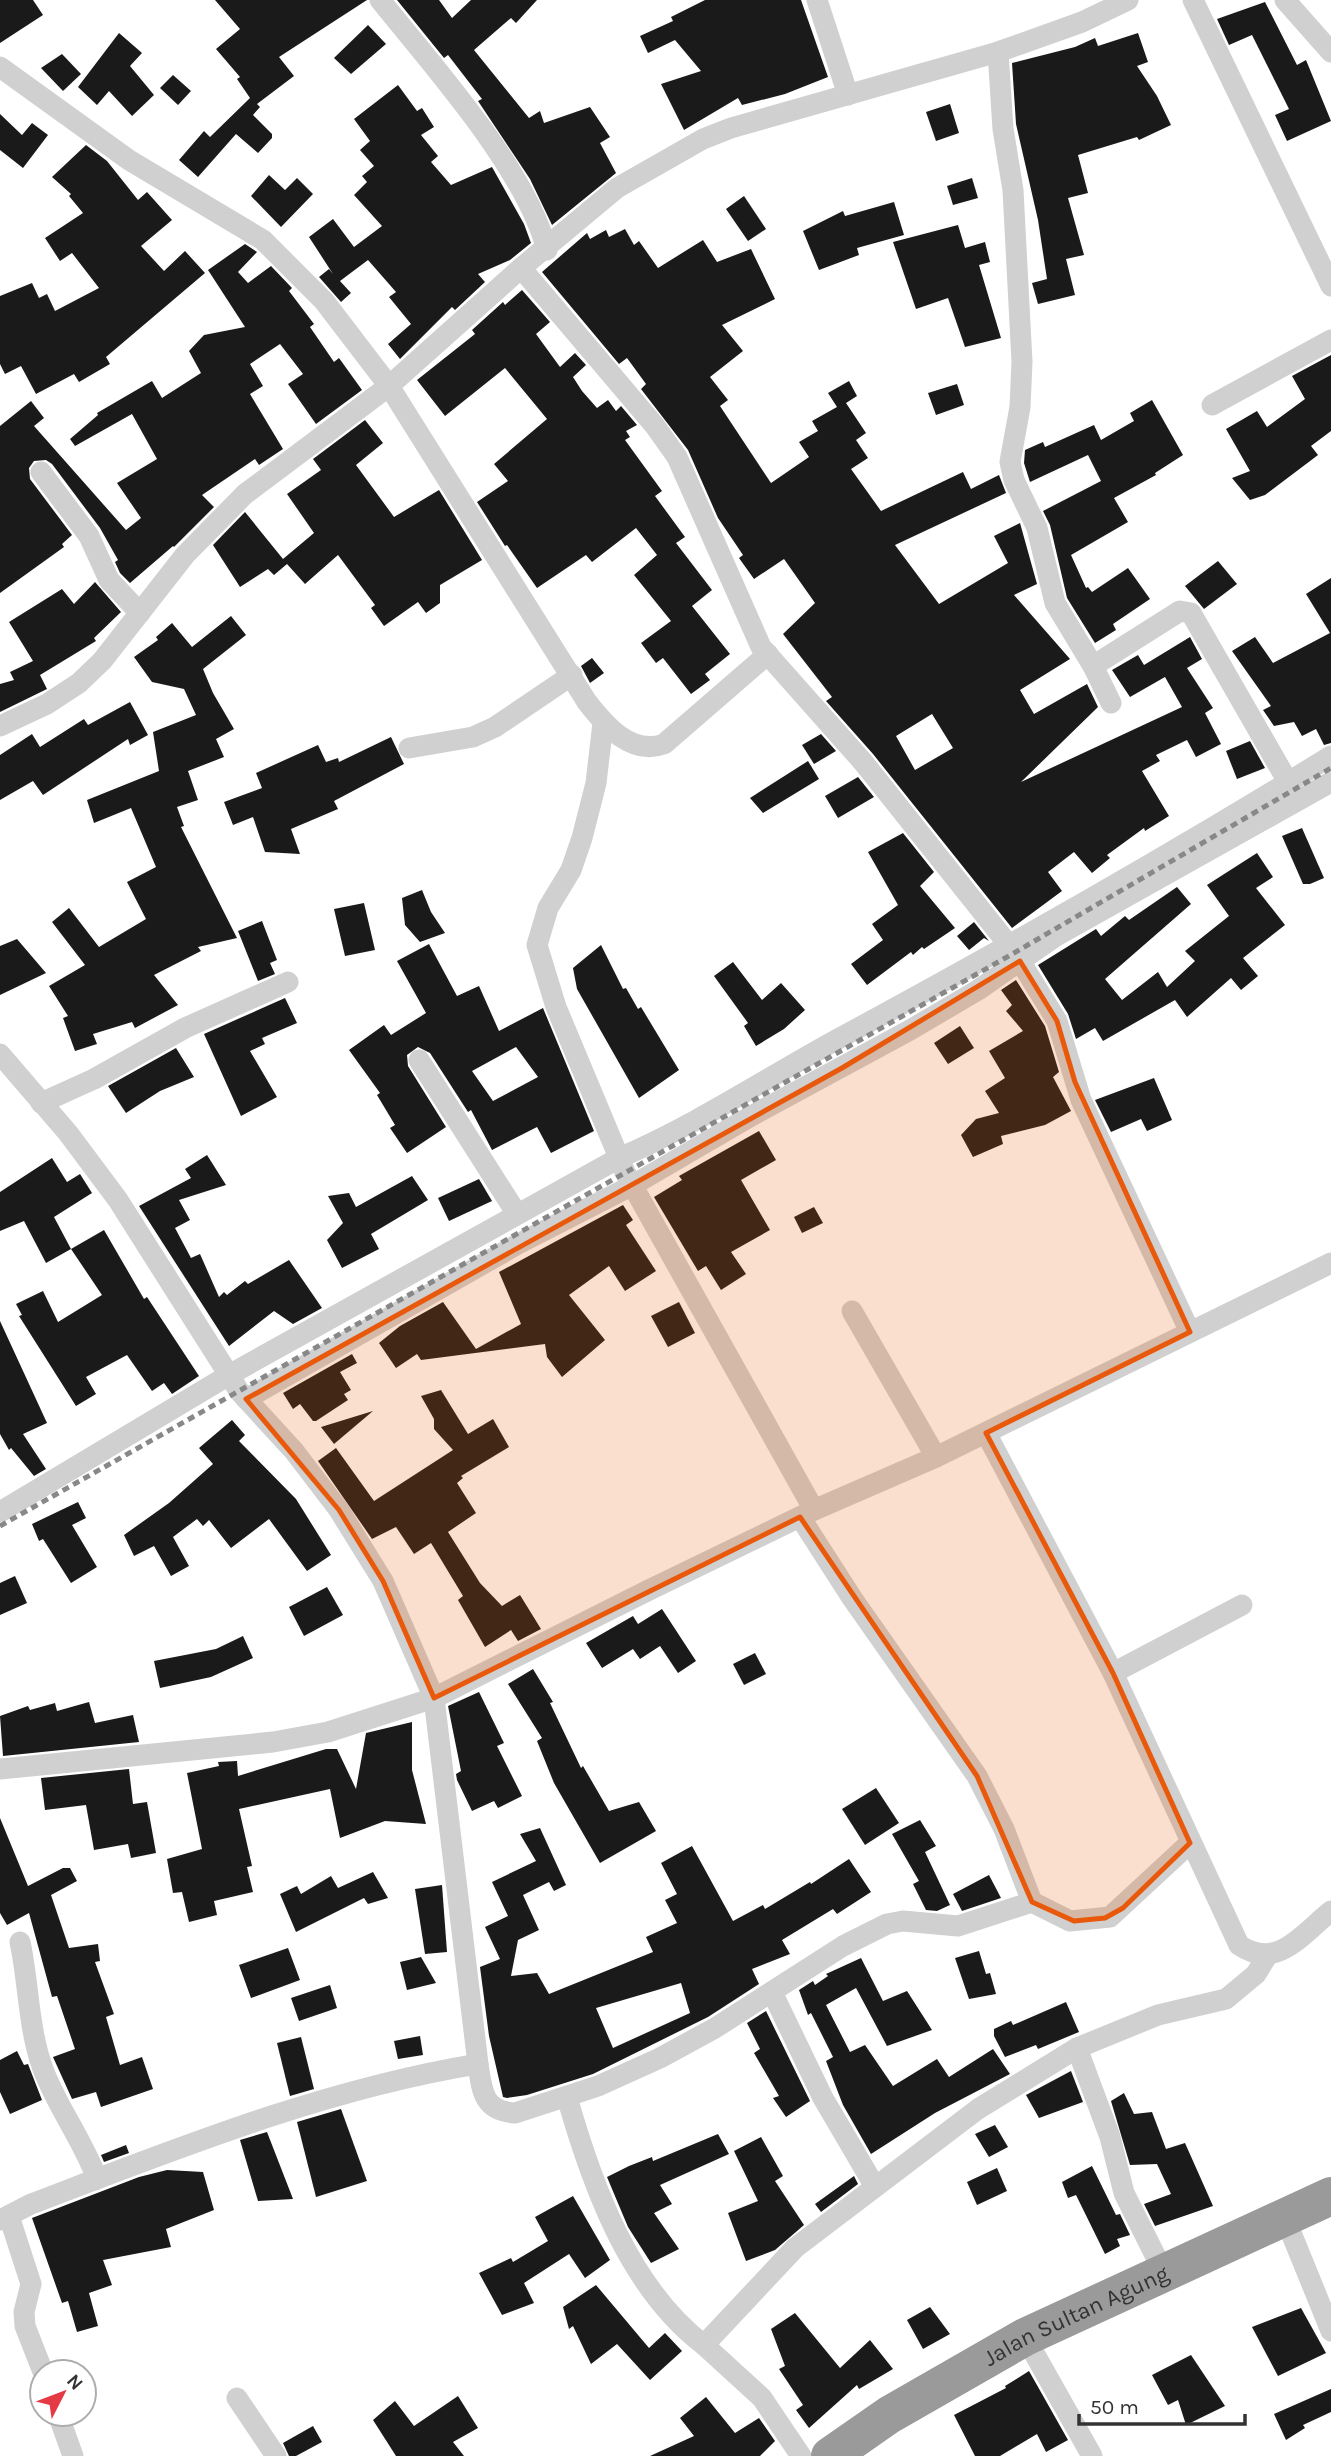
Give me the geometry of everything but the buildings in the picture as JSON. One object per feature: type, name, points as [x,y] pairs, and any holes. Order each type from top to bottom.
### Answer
[{"type":"highway","name":"Jalan Sultan Agung","points":[[830,2456],[889,2415],[1025,2337],[1331,2196]]},
{"type":"street","points":[[380,0],[492,143],[540,227],[547,250]]},
{"type":"street","points":[[817,0],[848,95]]},
{"type":"street","points":[[0,726],[47,705],[79,683],[186,555],[245,495],[389,386],[521,268],[547,250],[617,188],[703,139],[731,128],[998,52],[1082,22],[1127,0]]},
{"type":"street","points":[[1194,0],[1331,286]]},
{"type":"street","points":[[1285,0],[1331,52]]},
{"type":"street","points":[[998,52],[1003,129],[1013,190],[1022,362],[1020,407],[1010,462],[1014,480],[1037,528],[1055,603],[1093,666],[1111,703]]},
{"type":"street","points":[[0,67],[129,160],[263,240],[324,301],[389,386],[603,723],[641,747],[664,744],[768,654]]},
{"type":"street","points":[[521,268],[655,426],[677,457],[761,647],[863,762],[1014,953],[1058,1021],[1081,1100],[1190,1332]]},
{"type":"street","points":[[1212,405],[1331,340]]},
{"type":"street","points":[[41,472],[89,536],[109,580],[140,613]]},
{"type":"street","points":[[1093,666],[1180,611],[1191,614],[1288,782]]},
{"type":"street","points":[[409,748],[473,737],[495,727],[572,675]]},
{"type":"street","points":[[603,723],[596,783],[582,838],[571,870],[548,908],[537,945],[556,1007],[619,1158],[807,1514],[852,1598],[977,1776],[1004,1829],[1032,1902]]},
{"type":"street","points":[[246,1399],[518,1244],[633,1185],[933,1017],[1014,953],[1114,887],[1331,756]]},
{"type":"street","points":[[0,1512],[229,1375],[619,1158],[680,1131],[1014,953],[1056,936],[1331,782]]},
{"type":"street","points":[[41,1103],[94,1079],[185,1028],[288,982]]},
{"type":"street","points":[[0,1054],[118,1200],[229,1375],[246,1399],[294,1451],[339,1510],[383,1581],[434,1698],[478,2064],[483,2097],[490,2106],[502,2112],[515,2113],[567,2097],[660,2058],[772,1992],[843,1946],[887,1924],[903,1921],[958,1926],[1032,1902],[1070,1920],[1110,1917],[1190,1843]]},
{"type":"street","points":[[419,1059],[517,1214]]},
{"type":"street","points":[[0,1769],[273,1742],[328,1731],[434,1698],[807,1514],[936,1457],[1331,1263]]},
{"type":"street","points":[[852,1311],[936,1457]]},
{"type":"street","points":[[986,1433],[1113,1673],[1239,1945],[1253,1955],[1267,1956],[1283,1950],[1331,1911]]},
{"type":"street","points":[[1113,1673],[1242,1605]]},
{"type":"street","points":[[20,1942],[34,2038],[42,2067],[52,2091],[87,2152],[97,2179]]},
{"type":"street","points":[[704,2346],[795,2248],[874,2185],[978,2109],[1158,2015],[1226,1999],[1255,1975],[1267,1956]]},
{"type":"street","points":[[772,1992],[823,2098],[874,2185]]},
{"type":"street","points":[[1079,2054],[1110,2137],[1125,2193],[1164,2273]]},
{"type":"street","points":[[38,2358],[25,2326],[24,2312],[30,2284],[4,2218],[97,2179],[286,2111],[441,2070],[478,2064]]},
{"type":"street","points":[[567,2097],[583,2154],[616,2234],[680,2326],[762,2398],[801,2456]]},
{"type":"street","points":[[1285,2218],[1331,2330]]},
{"type":"street","points":[[1025,2337],[1092,2456]]},
{"type":"street","points":[[237,2398],[276,2456]]},
{"type":"street","points":[[63,2428],[73,2456]]},
{"type":"highlighted area","points":[[1020,961],[1057,1021],[1075,1082],[1190,1332],[986,1433],[1113,1673],[1190,1843],[1123,1908],[1105,1918],[1074,1921],[1032,1902],[977,1776],[800,1517],[434,1698],[383,1581],[339,1510],[246,1399],[842,1068]]},
{"type":"railway","points":[[0,1526],[1014,953],[1331,768]]}]
